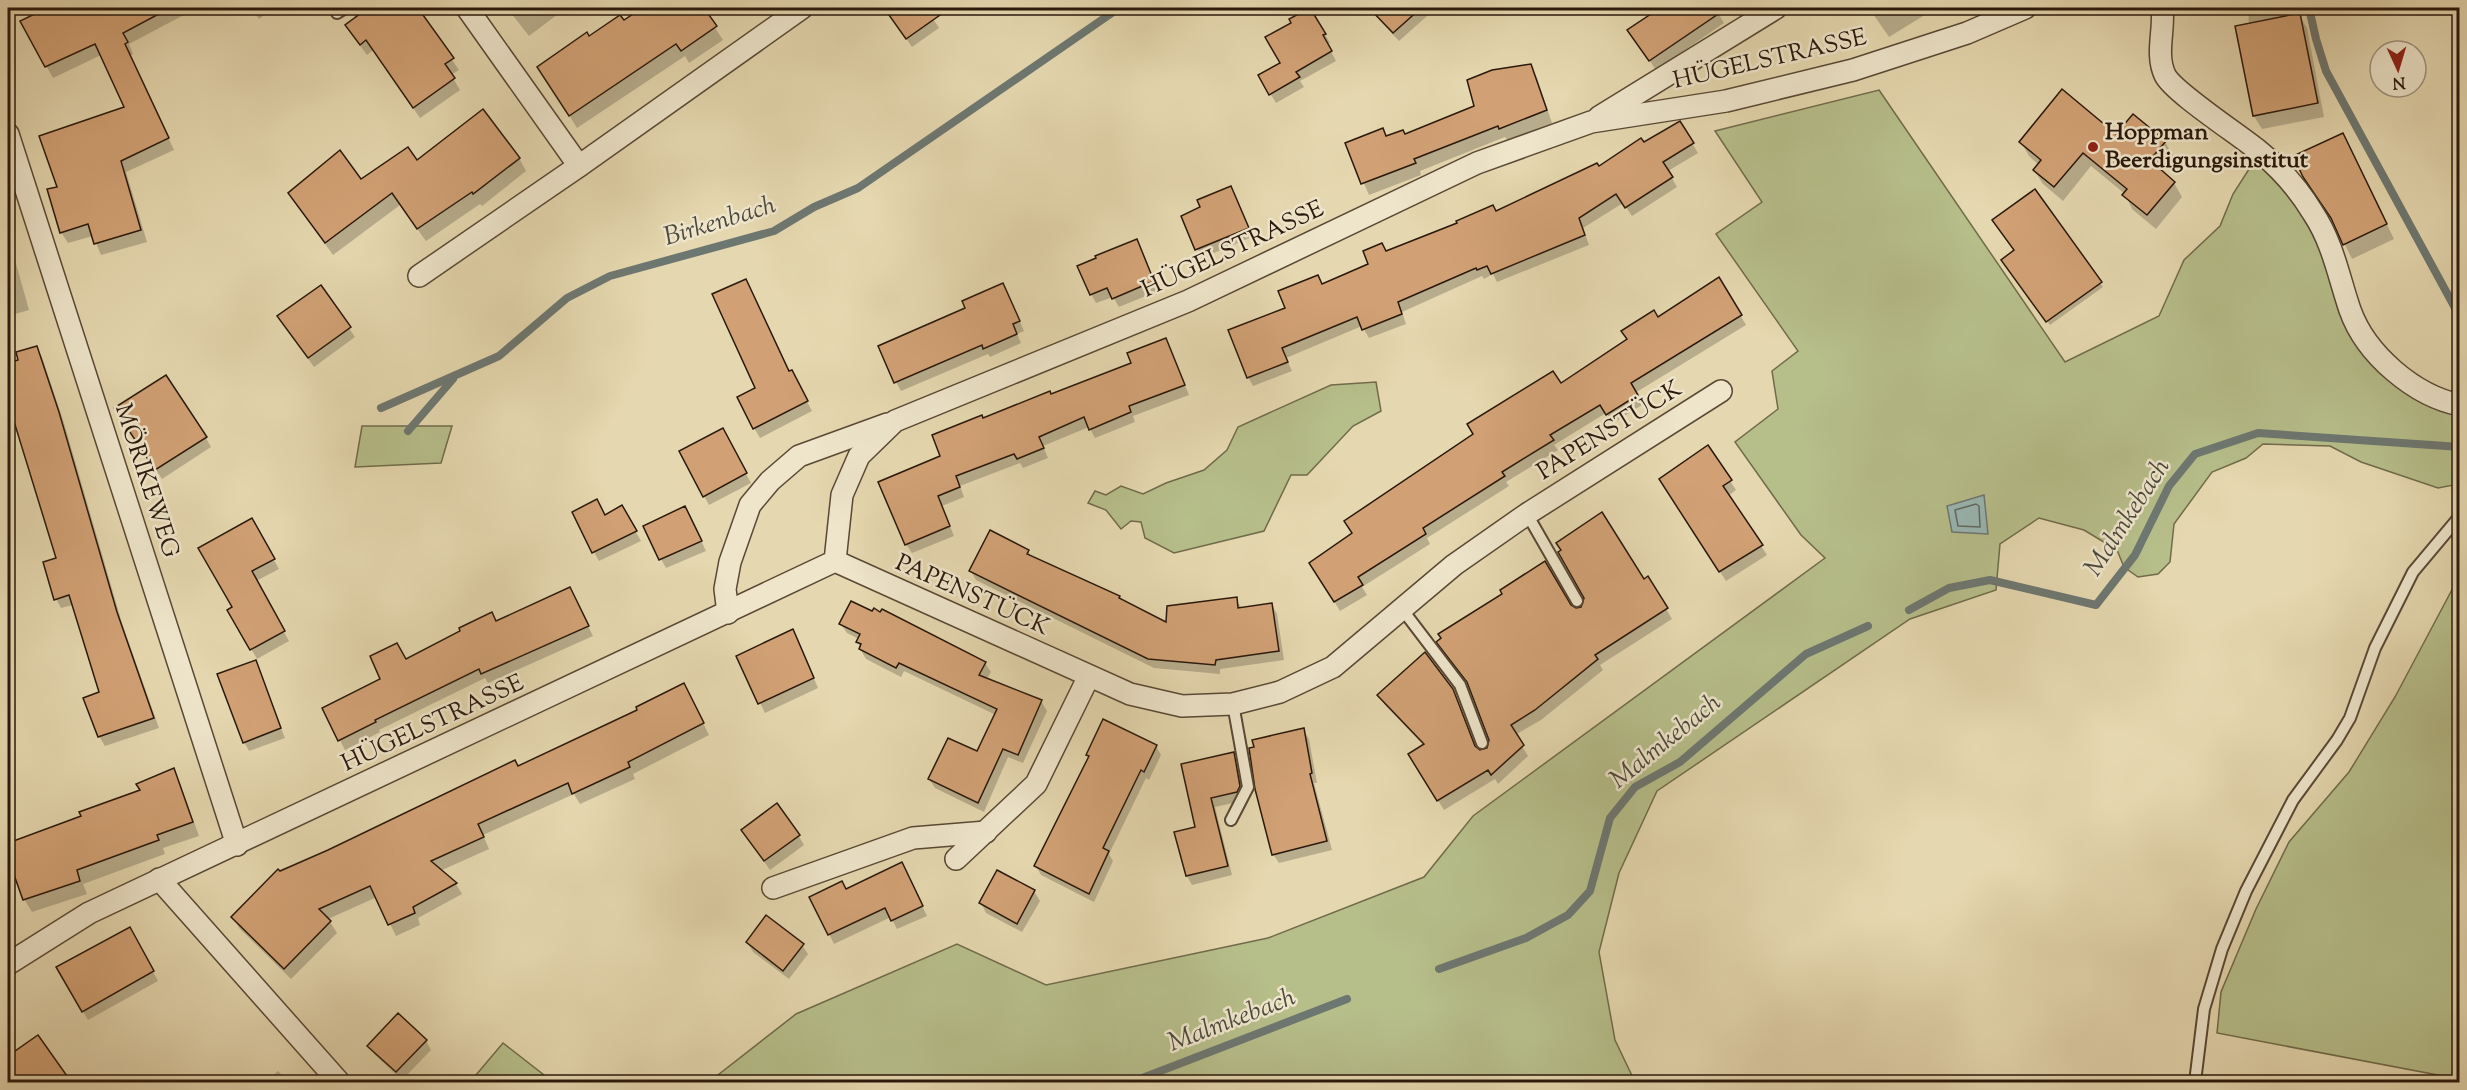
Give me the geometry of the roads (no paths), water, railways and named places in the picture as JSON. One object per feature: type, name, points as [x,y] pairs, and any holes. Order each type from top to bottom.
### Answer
[{"type":"street","points":[[467,8],[579,166]]},
{"type":"street","points":[[419,276],[802,8]]},
{"type":"street","name":"HÜGELSTRASSE","points":[[728,613],[725,589],[730,562],[750,505],[770,481],[800,456],[895,421],[1188,301],[1477,163],[1591,122],[1726,101],[1853,70],[1966,33],[2025,8]]},
{"type":"street","points":[[2162,8],[2164,21],[2160,61],[2165,77],[2260,152],[2286,176],[2314,214],[2337,263],[2351,313],[2375,352],[2409,383],[2430,396],[2460,405]]},
{"type":"street","name":"HÜGELSTRASSE","points":[[1591,122],[1764,11]]},
{"type":"street","name":"MÖRIKEWEG","points":[[8,134],[237,844]]},
{"type":"street","name":"PAPENSTÜCK","points":[[835,561],[1130,694],[1182,706],[1233,704],[1280,692],[1333,667],[1454,565],[1527,514],[1721,391]]},
{"type":"street","name":"HÜGELSTRASSE","points":[[8,964],[89,913],[835,561],[842,495],[859,456],[895,421]]},
{"type":"street","points":[[956,859],[1036,784],[1089,676]]},
{"type":"street","points":[[773,888],[913,838],[986,832]]},
{"type":"street","points":[[159,879],[339,1083]]},
{"type":"lane","name":"PAPENSTÜCK","points":[[1527,514],[1577,600]]},
{"type":"lane","points":[[2195,1083],[2204,1009],[2222,949],[2246,891],[2293,800],[2337,740],[2350,718],[2375,648],[2414,572],[2460,516]]},
{"type":"lane","points":[[1402,609],[1460,685],[1482,743]]},
{"type":"lane","points":[[1231,820],[1248,787],[1233,704]]},
{"type":"water","points":[[1984,495],[1988,534],[1952,532],[1947,506]]},
{"type":"waterway","name":"Birkenbach","points":[[381,408],[499,356],[567,298],[610,276],[774,231],[814,207],[858,188],[1119,8]]},
{"type":"waterway","name":"Birkenbach","points":[[2309,8],[2326,71],[2460,317]]},
{"type":"waterway","points":[[408,431],[453,379]]},
{"type":"waterway","name":"Malmkebach","points":[[1909,610],[1949,588],[1990,580],[2096,605],[2135,555],[2169,486],[2195,454],[2258,433],[2460,447]]},
{"type":"waterway","name":"Malmkebach","points":[[1439,969],[1526,938],[1568,915],[1590,891],[1610,818],[1635,787],[1680,762],[1806,654],[1868,626]]},
{"type":"waterway","name":"Malmkebach","points":[[1132,1082],[1347,999]]},
{"type":"place","name":"Hoppman Beerdigungsinstitut","points":[[2093,147]]}]
